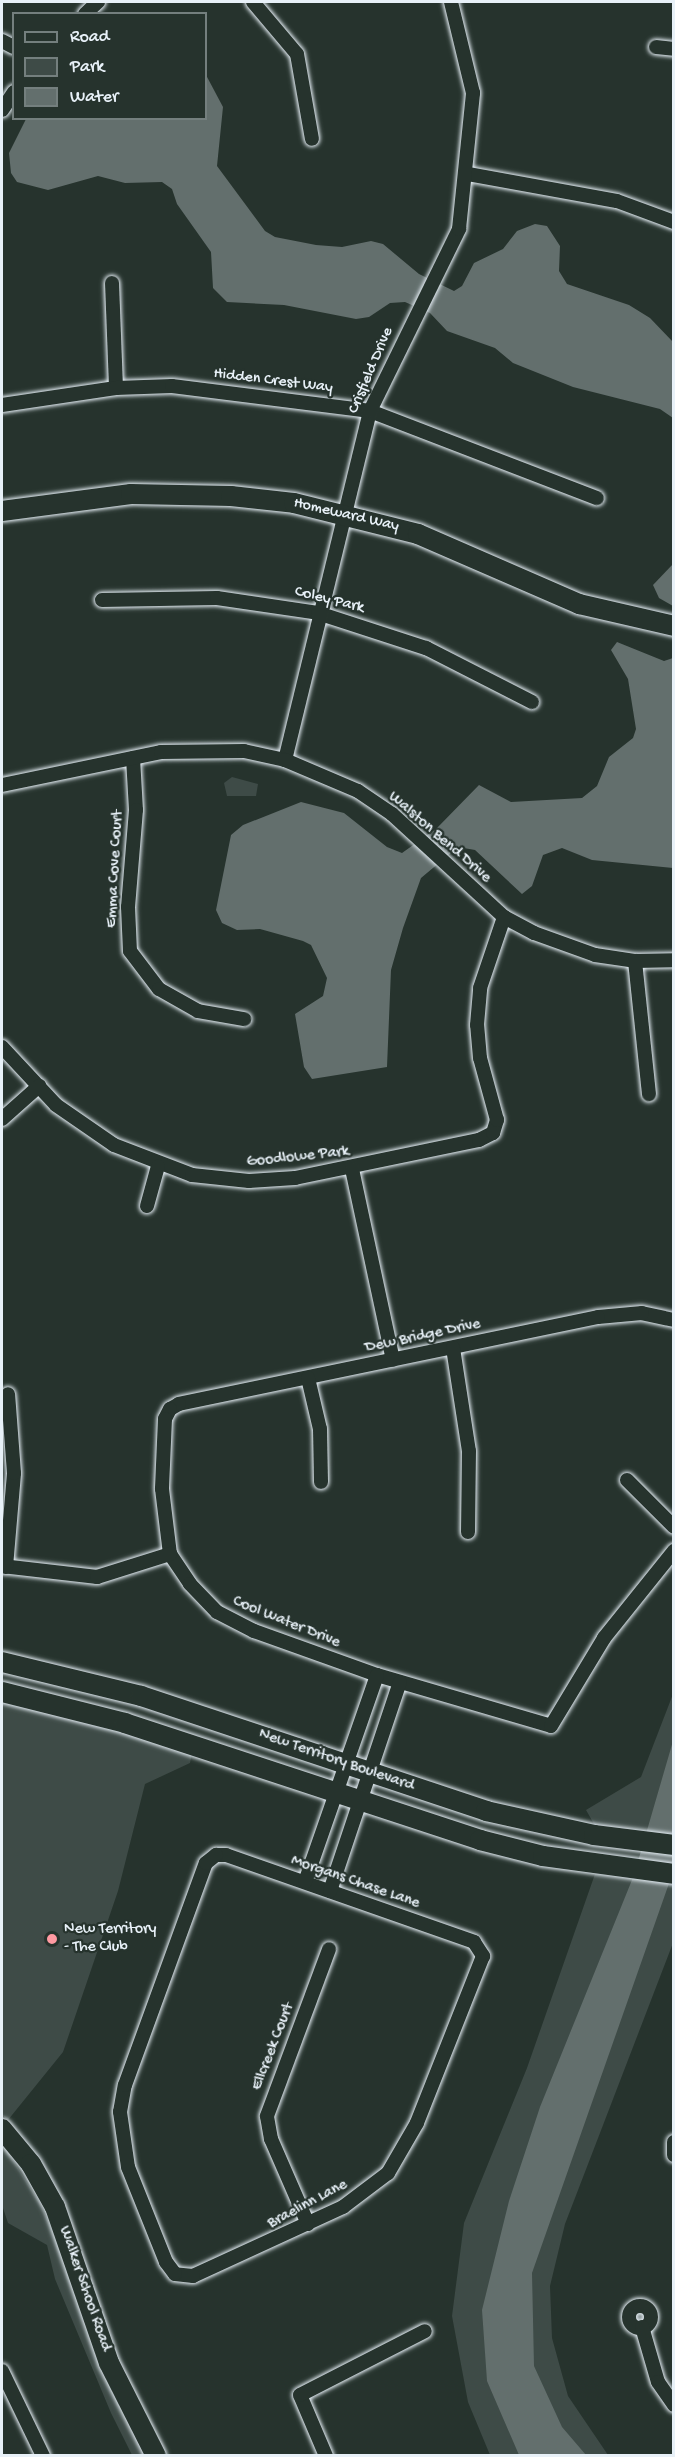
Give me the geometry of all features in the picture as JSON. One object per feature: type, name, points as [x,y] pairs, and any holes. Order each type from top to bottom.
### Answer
[{"type":"main road","name":"Homeward Way","points":[[2,511],[60,500],[165,494],[257,498],[342,513],[457,549],[579,604],[672,626]]},
{"type":"main road","name":"New Territory Boulevard","points":[[2,1662],[141,1696],[486,1811],[631,1841],[674,1845]]},
{"type":"main road","name":"New Territory Boulevard","points":[[2,1692],[125,1723],[480,1840],[621,1868],[674,1874]]},
{"type":"main road","name":"Walker School Road","points":[[2,2130],[32,2164],[55,2206],[109,2363],[156,2456]]},
{"type":"street","points":[[253,2],[297,54],[312,139]]},
{"type":"street","name":"Crisfield Drive","points":[[285,760],[342,513],[370,411],[414,315],[459,229],[468,174],[473,93],[451,2]]},
{"type":"street","points":[[656,47],[674,49]]},
{"type":"street","points":[[2,110],[12,95]]},
{"type":"street","points":[[468,174],[617,201],[674,222]]},
{"type":"street","points":[[112,283],[116,388]]},
{"type":"street","name":"Hidden Crest Way","points":[[2,405],[116,388],[172,386],[370,411],[597,498]]},
{"type":"street","name":"Coley Park","points":[[102,600],[217,598],[318,613],[426,648],[532,702]]},
{"type":"street","name":"Walston Bend Drive","points":[[2,785],[133,758],[192,749],[285,760],[358,791],[416,835],[448,869],[504,916],[561,944],[635,961],[674,960]]},
{"type":"street","name":"Emma Cove Court","points":[[133,758],[136,810],[128,908],[130,951],[159,988],[198,1011],[244,1019]]},
{"type":"street","name":"Goodlowe Park","points":[[2,1047],[56,1105],[114,1145],[158,1166],[249,1181],[352,1169],[493,1133],[497,1120],[480,1058],[477,1025],[480,988],[504,916]]},
{"type":"street","points":[[635,961],[650,1094]]},
{"type":"street","points":[[2,1119],[39,1086]]},
{"type":"street","points":[[147,1206],[158,1166]]},
{"type":"street","points":[[352,1169],[393,1360]]},
{"type":"street","name":"Dew Bridge Drive","points":[[179,1404],[608,1316],[642,1314],[674,1320]]},
{"type":"street","points":[[453,1348],[469,1451],[468,1532]]},
{"type":"street","points":[[308,1378],[320,1429],[321,1482]]},
{"type":"street","points":[[8,1394],[14,1473],[4,1566],[97,1577],[170,1554]]},
{"type":"street","name":"Cool Water Drive","points":[[179,1404],[170,1409],[165,1419],[162,1501],[170,1554],[205,1601],[231,1620],[400,1682],[551,1726],[604,1638],[674,1551]]},
{"type":"street","points":[[627,1480],[674,1527]]},
{"type":"street","points":[[305,1882],[377,1675]]},
{"type":"street","points":[[330,1891],[400,1682]]},
{"type":"street","name":"Morgans Chase Lane","points":[[184,2275],[175,2274],[166,2262],[128,2167],[120,2112],[125,2085],[206,1863],[216,1856],[305,1882],[474,1942],[480,1949]]},
{"type":"street","name":"Ellcreek Court","points":[[308,2224],[272,2139],[267,2116],[329,1949]]},
{"type":"street","name":"Braelinn Lane","points":[[184,2275],[206,2271],[308,2224],[374,2186],[401,2157],[417,2123],[483,1956],[480,1949]]},
{"type":"street","points":[[674,2142],[674,2155]]},
{"type":"street","points":[[642,2327],[658,2382],[674,2405]]},
{"type":"street","points":[[326,2456],[300,2395],[425,2331]]},
{"type":"street","points":[[2,2371],[37,2453]]},
{"type":"green space","points":[[232,777],[258,784],[256,796],[227,796],[224,783]]},
{"type":"green space","points":[[673,1694],[673,1840],[598,1831],[586,1810],[641,1777]]},
{"type":"green space","name":"New Territory - The Club","points":[[2,1700],[37,1705],[192,1753],[190,1763],[145,1784],[118,1891],[63,2052],[8,2120],[2,2115]]},
{"type":"green space","points":[[595,1874],[673,1882],[673,1943],[565,2224],[550,2286],[552,2338],[568,2396],[608,2455],[490,2455],[468,2402],[452,2316],[464,2223],[527,2068]]},
{"type":"green space","points":[[2,2143],[40,2203],[150,2455],[132,2455],[111,2413],[55,2279],[47,2245],[8,2223],[2,2205]]},
{"type":"water","points":[[207,77],[223,107],[217,166],[265,231],[275,237],[316,245],[342,247],[371,241],[383,244],[419,274],[454,291],[462,286],[474,263],[503,249],[517,231],[535,224],[547,226],[560,246],[559,271],[567,284],[629,305],[650,318],[673,342],[673,418],[660,409],[573,387],[513,363],[495,348],[447,331],[430,313],[405,302],[390,303],[369,317],[356,319],[284,305],[227,302],[213,288],[211,252],[177,204],[172,189],[162,182],[125,183],[98,176],[48,190],[17,182],[11,173],[9,153],[26,120],[207,120]]},
{"type":"water","points":[[673,564],[673,606],[659,598],[653,585]]},
{"type":"water","points":[[617,642],[664,661],[673,658],[673,868],[592,860],[562,848],[543,855],[532,886],[522,894],[475,850],[458,847],[421,878],[403,928],[391,970],[387,1067],[312,1079],[304,1067],[295,1014],[323,996],[327,978],[311,945],[260,929],[237,930],[222,923],[216,910],[231,835],[243,825],[301,802],[344,813],[387,847],[402,853],[437,828],[479,785],[511,802],[582,798],[597,786],[609,757],[633,738],[636,729],[628,679],[611,650]]},
{"type":"water","points":[[673,1741],[673,1872],[532,2273],[534,2366],[562,2427],[586,2455],[519,2455],[487,2381],[482,2310],[509,2201],[540,2107],[634,1875]]},
{"type":"place","name":"New Territory - The Club","points":[[52,1939]]}]
